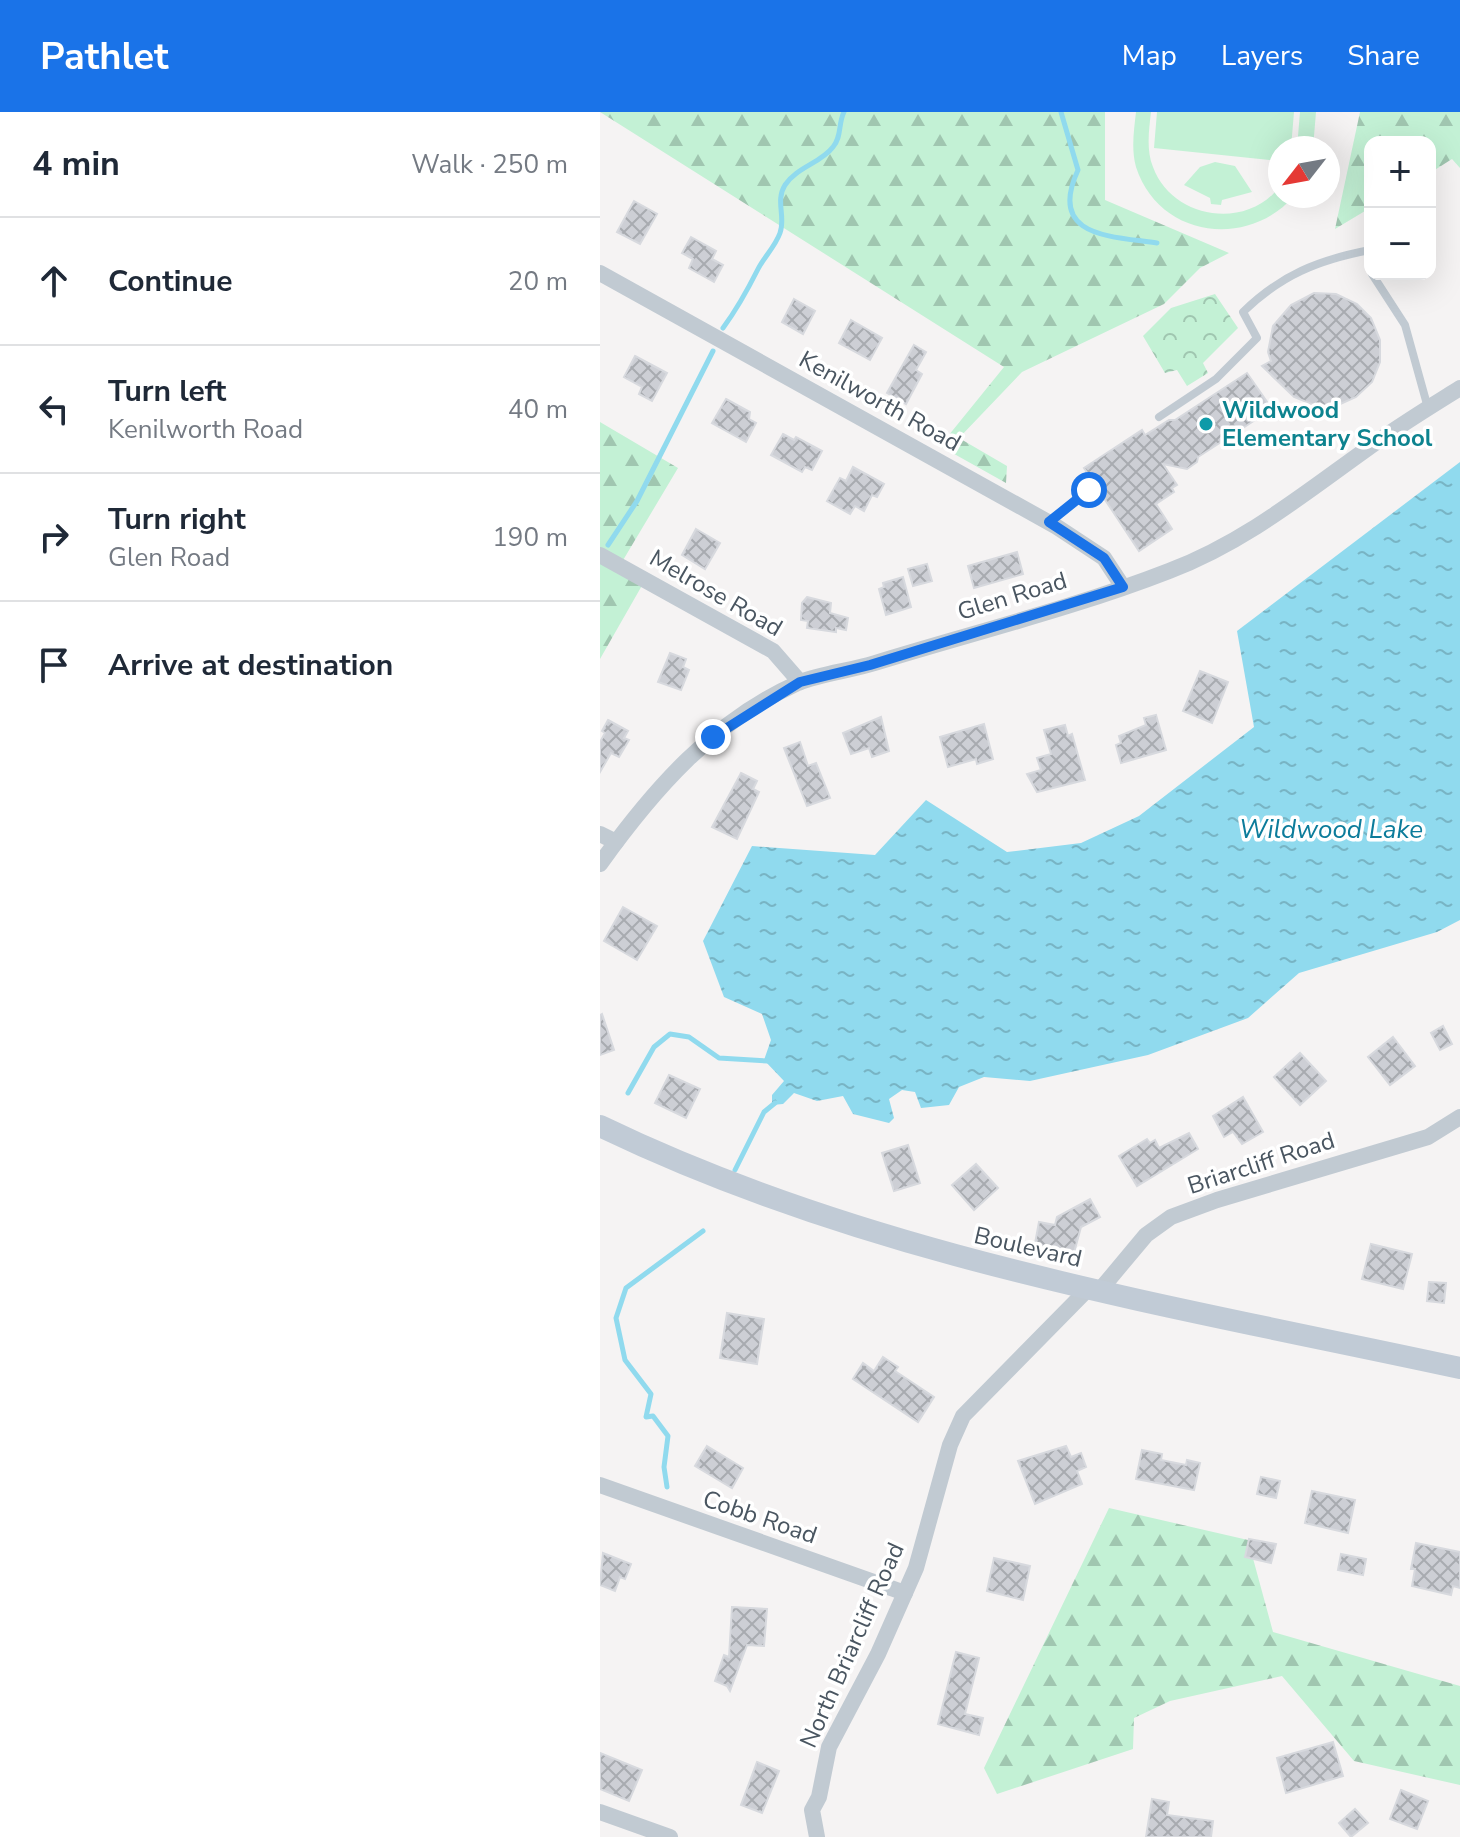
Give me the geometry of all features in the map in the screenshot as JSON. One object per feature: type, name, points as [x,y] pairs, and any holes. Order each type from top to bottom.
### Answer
[{"type":"main road","name":"Boulevard","points":[[600,1126],[689,1166],[857,1228],[948,1255],[1460,1368]]},
{"type":"street","name":"Kenilworth Road","points":[[600,273],[1049,522],[1104,558],[1123,587]]},
{"type":"street","name":"Glen Road","points":[[600,864],[655,792],[689,757],[713,737],[800,682],[870,665],[1169,571],[1248,534],[1460,388]]},
{"type":"street","name":"Melrose Road","points":[[600,555],[773,651],[800,682]]},
{"type":"street","points":[[600,834],[616,842]]},
{"type":"street","name":"Briarcliff Road","points":[[1095,1289],[1146,1235],[1171,1217],[1428,1137],[1460,1117]]},
{"type":"street","name":"North Briarcliff Road","points":[[817,1837],[812,1810],[819,1797],[829,1747],[878,1654],[916,1568],[950,1445],[963,1416],[1095,1289]]},
{"type":"street","name":"Cobb Road","points":[[600,1485],[905,1593]]},
{"type":"street","points":[[600,1812],[670,1837]]},
{"type":"lane","points":[[1159,417],[1216,379],[1257,338],[1243,312],[1265,291],[1296,270],[1364,250]]},
{"type":"lane","points":[[1376,280],[1405,325],[1428,409]]},
{"type":"lane","points":[[1049,522],[1089,490]]},
{"type":"green space","points":[[600,112],[1105,112],[1105,200],[1229,253],[1200,268],[1164,304],[1022,372],[959,438],[1007,466],[1006,483],[940,446],[1004,367]]},
{"type":"green space","points":[[1136,112],[1151,112],[1149,154],[1163,185],[1176,198],[1193,208],[1211,213],[1249,209],[1268,198],[1268,208],[1281,208],[1253,224],[1230,229],[1206,228],[1184,221],[1164,209],[1148,191],[1136,167],[1133,146]]},
{"type":"green space","points":[[1157,112],[1294,112],[1292,136],[1268,136],[1268,160],[1154,148]]},
{"type":"green space","points":[[1300,112],[1316,112],[1314,136],[1298,136]]},
{"type":"green space","points":[[1360,112],[1460,112],[1460,168],[1452,159],[1436,169],[1436,136],[1364,136],[1364,212],[1335,229]]},
{"type":"green space","points":[[1215,162],[1235,166],[1252,192],[1222,200],[1221,205],[1211,204],[1210,198],[1184,185],[1200,167]]},
{"type":"green space","points":[[1215,294],[1238,328],[1203,363],[1208,373],[1187,386],[1177,370],[1165,373],[1143,336],[1171,308]]},
{"type":"green space","points":[[600,422],[678,468],[619,567],[644,582],[600,659]]},
{"type":"green space","points":[[1109,1508],[1248,1540],[1273,1632],[1460,1686],[1460,1785],[1354,1761],[1282,1676],[1170,1701],[1134,1718],[1133,1749],[997,1794],[984,1768]]},
{"type":"water","name":"Wildwood Lake","points":[[1460,462],[1460,920],[1437,932],[1299,973],[1248,1018],[1148,1055],[1030,1081],[984,1077],[959,1087],[949,1105],[921,1108],[915,1092],[902,1090],[889,1099],[894,1118],[889,1123],[853,1114],[843,1096],[817,1101],[794,1093],[783,1104],[772,1105],[772,1095],[784,1081],[764,1060],[771,1040],[762,1014],[724,997],[703,941],[752,846],[875,855],[926,800],[1007,852],[1081,843],[1139,816],[1254,727],[1237,631]]},
{"type":"building","points":[[634,201],[657,214],[640,244],[617,232]]},
{"type":"building","points":[[691,237],[716,251],[712,259],[723,265],[714,282],[689,268],[693,259],[682,253]]},
{"type":"building","points":[[1314,293],[1336,294],[1357,304],[1371,318],[1380,340],[1380,362],[1372,382],[1356,397],[1336,406],[1314,405],[1294,397],[1262,366],[1271,361],[1268,352],[1273,326],[1291,305]]},
{"type":"building","points":[[794,299],[815,311],[803,334],[782,322]]},
{"type":"building","points":[[851,320],[882,338],[870,360],[839,343]]},
{"type":"building","points":[[914,345],[926,352],[916,370],[922,374],[906,404],[887,393]]},
{"type":"building","points":[[635,356],[667,373],[652,401],[639,394],[642,387],[624,377]]},
{"type":"building","points":[[1247,373],[1272,409],[1198,457],[1197,462],[1187,469],[1163,464],[1177,485],[1172,488],[1174,492],[1156,504],[1172,529],[1139,551],[1084,468],[1142,430],[1145,435],[1169,420],[1175,420]]},
{"type":"building","points":[[726,399],[750,412],[749,419],[756,423],[746,442],[712,423]]},
{"type":"building","points":[[783,434],[794,440],[796,437],[822,451],[812,470],[805,467],[802,472],[771,455]]},
{"type":"building","points":[[853,467],[884,484],[877,497],[872,495],[864,511],[855,506],[850,514],[827,501],[840,478],[846,481]]},
{"type":"building","points":[[696,529],[720,543],[705,569],[682,555]]},
{"type":"building","points":[[1017,552],[1023,574],[974,588],[968,566]]},
{"type":"building","points":[[927,564],[932,581],[913,586],[908,569]]},
{"type":"building","points":[[903,577],[911,607],[886,615],[879,589],[884,587],[883,583]]},
{"type":"building","points":[[807,597],[831,603],[830,613],[848,618],[846,630],[836,628],[836,632],[807,628],[808,621],[801,620],[802,603]]},
{"type":"building","points":[[670,653],[686,659],[683,667],[689,670],[681,690],[658,682]]},
{"type":"building","points":[[1200,671],[1228,682],[1212,723],[1183,711]]},
{"type":"building","points":[[1156,715],[1166,750],[1121,763],[1116,745],[1121,743],[1119,736],[1146,725],[1144,718]]},
{"type":"building","points":[[881,717],[889,751],[872,757],[869,748],[851,754],[843,733]]},
{"type":"building","points":[[608,720],[628,731],[624,738],[629,740],[619,757],[611,753],[600,772],[600,742]]},
{"type":"building","points":[[984,724],[993,759],[977,764],[976,759],[948,767],[940,737]]},
{"type":"building","points":[[1065,725],[1068,736],[1072,734],[1085,780],[1037,792],[1027,774],[1041,770],[1037,758],[1051,754],[1044,730]]},
{"type":"building","points":[[800,742],[808,766],[816,763],[830,798],[807,806],[784,748]]},
{"type":"building","points":[[741,773],[757,781],[753,789],[759,792],[737,839],[712,827]]},
{"type":"building","points":[[623,907],[657,926],[637,960],[604,941]]},
{"type":"building","points":[[600,1015],[614,1050],[600,1055]]},
{"type":"building","points":[[1443,1026],[1452,1044],[1440,1050],[1431,1033]]},
{"type":"building","points":[[1393,1037],[1415,1066],[1390,1085],[1368,1057]]},
{"type":"building","points":[[1300,1053],[1326,1081],[1300,1105],[1274,1077]]},
{"type":"building","points":[[669,1075],[700,1089],[686,1118],[655,1103]]},
{"type":"building","points":[[1243,1097],[1263,1132],[1242,1144],[1233,1132],[1224,1137],[1213,1116]]},
{"type":"building","points":[[1189,1133],[1198,1149],[1137,1186],[1119,1156],[1147,1139],[1150,1143],[1155,1140],[1159,1148]]},
{"type":"building","points":[[908,1145],[920,1183],[894,1191],[882,1153]]},
{"type":"building","points":[[976,1164],[998,1188],[974,1210],[952,1185]]},
{"type":"building","points":[[1090,1199],[1100,1217],[1081,1227],[1072,1260],[1034,1249],[1039,1222],[1055,1225],[1057,1217]]},
{"type":"building","points":[[1371,1244],[1412,1254],[1403,1289],[1362,1279]]},
{"type":"building","points":[[1429,1282],[1446,1283],[1444,1303],[1427,1301]]},
{"type":"building","points":[[727,1313],[764,1319],[757,1364],[720,1358]]},
{"type":"building","points":[[883,1357],[898,1367],[895,1371],[934,1397],[918,1422],[853,1379],[863,1363],[874,1371]]},
{"type":"building","points":[[707,1446],[743,1468],[732,1488],[695,1466]]},
{"type":"building","points":[[1066,1446],[1071,1457],[1081,1453],[1086,1467],[1077,1471],[1082,1484],[1035,1504],[1018,1461]]},
{"type":"building","points":[[1142,1450],[1162,1454],[1161,1460],[1186,1465],[1187,1460],[1200,1463],[1194,1490],[1136,1479]]},
{"type":"building","points":[[1261,1477],[1280,1481],[1276,1498],[1257,1494]]},
{"type":"building","points":[[1312,1491],[1355,1500],[1348,1533],[1305,1523]]},
{"type":"building","points":[[1249,1539],[1276,1544],[1271,1563],[1245,1557]]},
{"type":"building","points":[[1416,1543],[1460,1552],[1460,1588],[1453,1586],[1451,1595],[1412,1586],[1415,1569],[1411,1569]]},
{"type":"building","points":[[603,1553],[631,1564],[625,1579],[620,1577],[615,1591],[600,1585]]},
{"type":"building","points":[[1341,1554],[1366,1559],[1363,1575],[1338,1570]]},
{"type":"building","points":[[994,1558],[1030,1566],[1023,1600],[987,1591]]},
{"type":"building","points":[[732,1607],[767,1609],[764,1646],[747,1645],[730,1691],[727,1686],[715,1681],[724,1655],[729,1657]]},
{"type":"building","points":[[956,1652],[979,1658],[965,1714],[983,1718],[979,1735],[938,1724]]},
{"type":"building","points":[[1333,1742],[1343,1776],[1286,1793],[1277,1758]]},
{"type":"building","points":[[600,1753],[642,1770],[629,1801],[600,1789]]},
{"type":"building","points":[[757,1762],[779,1771],[762,1813],[741,1805]]},
{"type":"building","points":[[1401,1790],[1428,1801],[1417,1829],[1390,1819]]},
{"type":"building","points":[[1152,1799],[1169,1802],[1167,1815],[1213,1821],[1211,1837],[1146,1837]]},
{"type":"building","points":[[1355,1809],[1368,1823],[1351,1837],[1339,1823]]},
{"type":"waterway","points":[[723,328],[778,238],[782,227],[781,197],[785,185],[833,147],[844,112]]},
{"type":"waterway","points":[[1061,112],[1078,170],[1071,192],[1071,209],[1077,221],[1103,234],[1157,243]]},
{"type":"waterway","points":[[608,545],[637,501],[713,351]]},
{"type":"waterway","points":[[628,1093],[654,1047],[670,1034],[689,1037],[719,1058],[768,1061]]},
{"type":"waterway","points":[[735,1170],[764,1112],[775,1103]]},
{"type":"waterway","points":[[667,1487],[664,1467],[668,1436],[653,1416],[646,1417],[651,1394],[625,1360],[616,1318],[626,1288],[703,1231]]},
{"type":"place","name":"Wildwood Elementary School","points":[[1206,424]]},
{"type":"route","points":[[713,737],[800,682],[870,665],[1123,587],[1104,558],[1049,522],[1089,490]]}]
